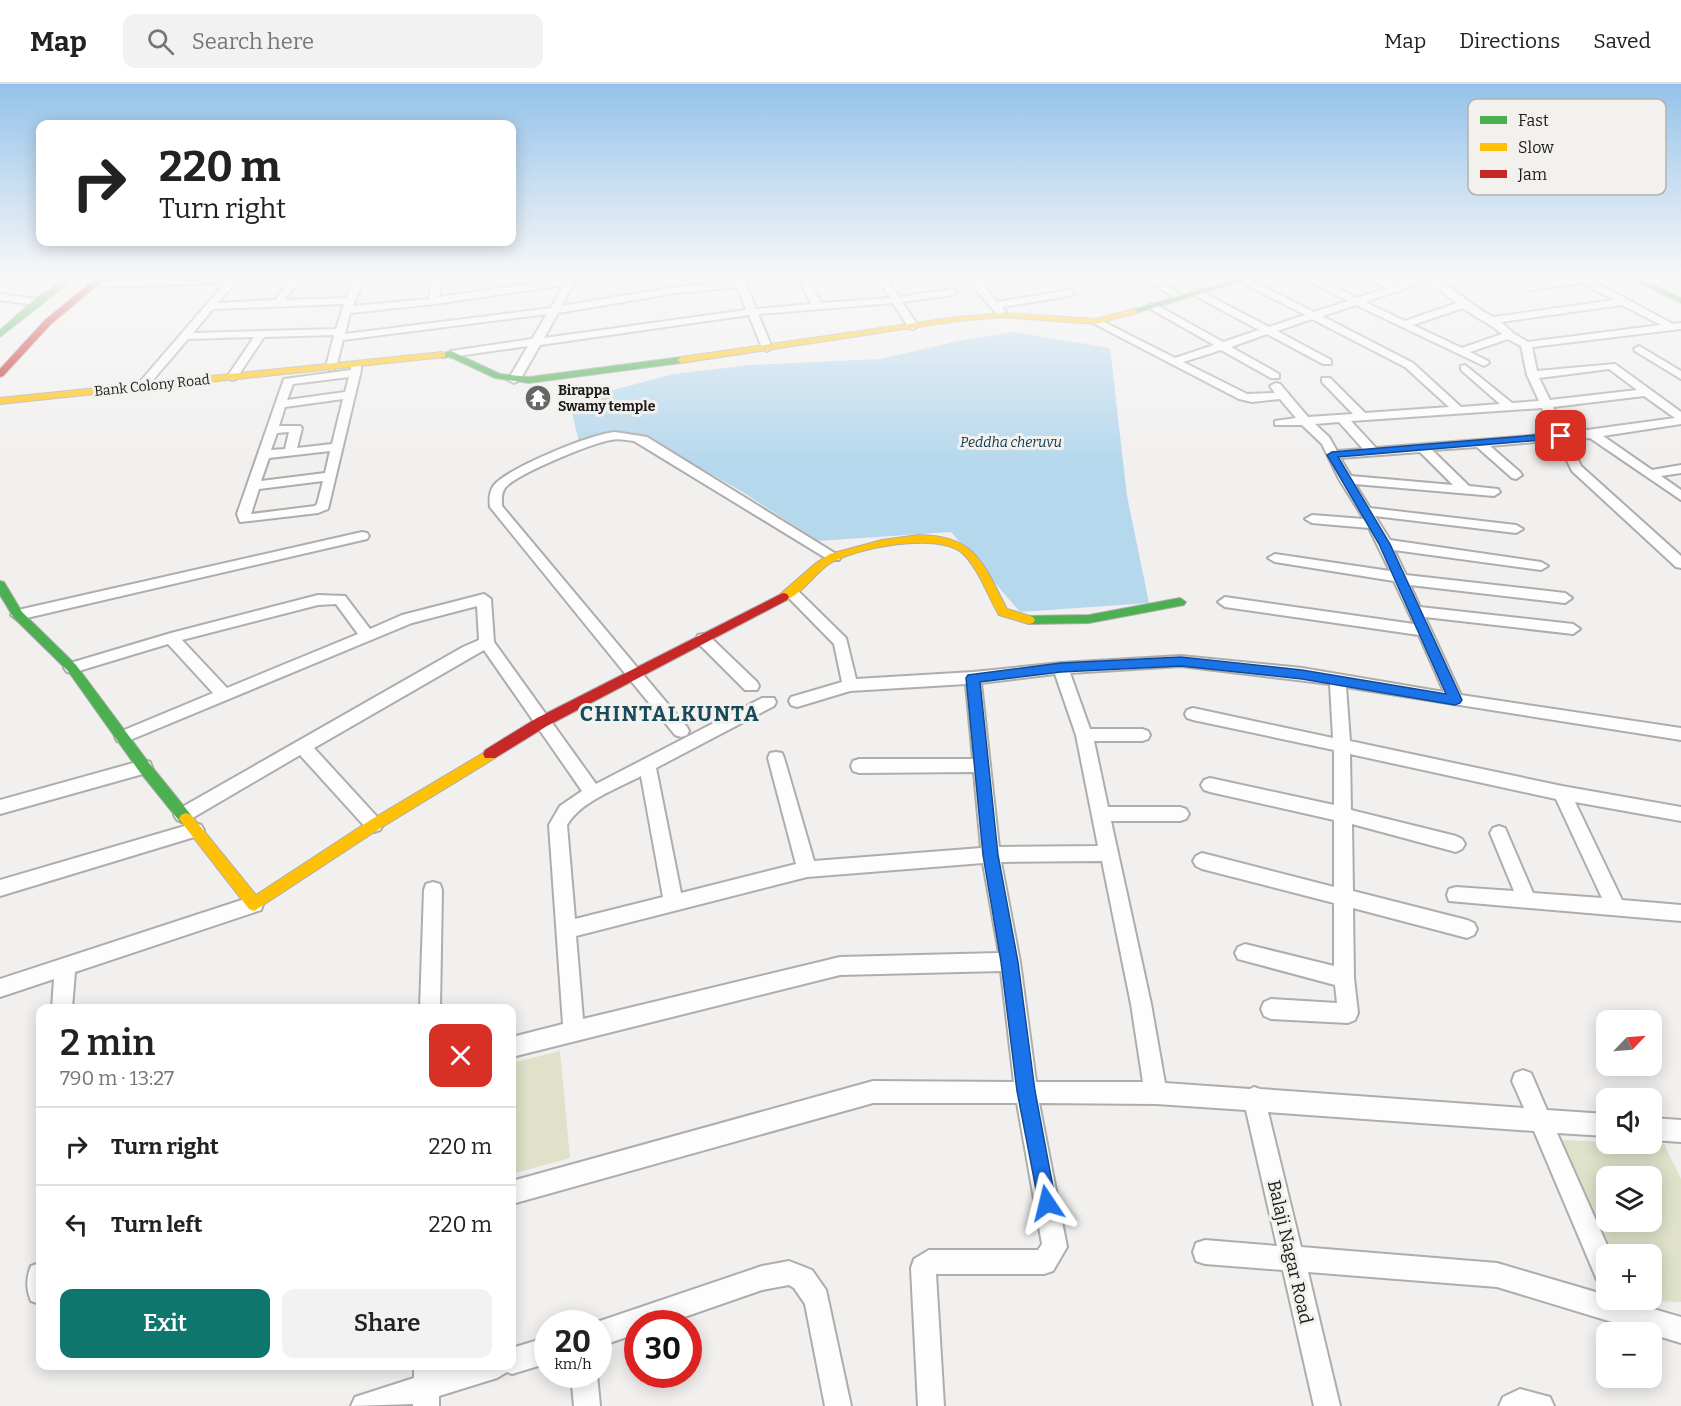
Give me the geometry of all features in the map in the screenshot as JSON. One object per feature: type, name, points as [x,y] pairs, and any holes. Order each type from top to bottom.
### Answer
[{"type":"main road","points":[[0,374],[32,339]]},
{"type":"main road","points":[[451,354],[478,369],[514,380],[529,380],[829,339]]},
{"type":"main road","name":"Bank Colony Road","points":[[0,401],[331,367],[356,369],[451,354]]},
{"type":"main road","points":[[0,585],[18,615],[72,668],[144,767],[254,904],[374,825],[542,722],[792,593],[825,561],[834,557],[924,537],[951,542],[964,548],[1003,612],[1010,617],[1025,620],[1109,616],[1180,602]]},
{"type":"street","points":[[142,386],[184,339]]},
{"type":"street","points":[[232,377],[258,339]]},
{"type":"street","points":[[331,367],[338,339]]},
{"type":"street","points":[[514,380],[538,339]]},
{"type":"street","points":[[451,354],[560,339]]},
{"type":"street","points":[[763,339],[767,348]]},
{"type":"street","points":[[1129,339],[1247,398],[1278,386]]},
{"type":"street","points":[[1211,339],[1278,386],[1305,421],[1330,445],[1332,455],[1345,479],[1384,544],[1455,700]]},
{"type":"street","points":[[1174,362],[1240,339]]},
{"type":"street","points":[[1282,339],[1327,362]]},
{"type":"street","points":[[1357,339],[1409,365],[1456,408]]},
{"type":"street","points":[[1432,339],[1484,363]]},
{"type":"street","points":[[1461,352],[1499,339]]},
{"type":"street","points":[[1515,339],[1526,345],[1576,339]]},
{"type":"street","points":[[1526,345],[1533,375],[1576,468],[1681,564]]},
{"type":"street","points":[[1640,350],[1681,376]]},
{"type":"street","points":[[1533,375],[1611,366],[1681,419]]},
{"type":"street","points":[[356,369],[323,506],[318,509],[245,519],[244,514],[288,381],[356,369]]},
{"type":"street","points":[[1465,369],[1509,406]]},
{"type":"street","points":[[1326,380],[1361,417]]},
{"type":"street","points":[[1279,423],[1456,408],[1545,404],[1647,392]]},
{"type":"street","points":[[280,404],[350,395]]},
{"type":"street","points":[[1342,418],[1372,452]]},
{"type":"street","points":[[1332,455],[1592,434],[1681,419]]},
{"type":"street","points":[[272,430],[296,428],[290,452]]},
{"type":"street","points":[[1592,434],[1681,496]]},
{"type":"street","points":[[681,731],[496,507],[494,495],[501,484],[525,470],[605,437],[634,437],[643,440],[834,557]]},
{"type":"street","points":[[1480,443],[1516,475]]},
{"type":"street","points":[[263,455],[336,447]]},
{"type":"street","points":[[1422,447],[1465,489]]},
{"type":"street","points":[[1650,474],[1681,469]]},
{"type":"street","points":[[253,486],[330,476]]},
{"type":"street","points":[[1345,479],[1494,492]]},
{"type":"street","points":[[1312,519],[1369,517],[1516,529]]},
{"type":"street","points":[[18,615],[245,561],[362,536]]},
{"type":"street","points":[[1384,544],[1541,566]]},
{"type":"street","points":[[1275,558],[1399,578],[1565,598]]},
{"type":"street","points":[[792,593],[841,642],[850,685]]},
{"type":"street","points":[[72,668],[171,638],[318,600],[340,599],[367,635]]},
{"type":"street","points":[[123,737],[407,619],[484,599],[487,643],[593,793]]},
{"type":"street","points":[[1226,602],[1424,631]]},
{"type":"street","points":[[1415,611],[1573,629]]},
{"type":"street","points":[[171,638],[225,696]]},
{"type":"street","points":[[703,639],[751,686]]},
{"type":"street","points":[[183,815],[468,651],[487,643]]},
{"type":"street","points":[[797,701],[850,685],[973,678],[1061,668],[1181,661],[1338,680],[1681,734]]},
{"type":"street","points":[[1061,668],[1084,735],[1141,1004],[1156,1093]]},
{"type":"street","points":[[931,1406],[923,1268],[929,1262],[1044,1262],[1055,1247],[1026,1091],[1010,962],[991,855],[973,678]]},
{"type":"street","points":[[1271,1009],[1348,1013],[1344,978],[1342,747],[1338,680]]},
{"type":"street","points":[[574,1030],[558,825],[566,811],[593,793],[768,702]]},
{"type":"street","points":[[1194,714],[1562,794],[1681,814]]},
{"type":"street","points":[[1084,735],[1142,735]]},
{"type":"street","points":[[302,746],[374,825]]},
{"type":"street","points":[[776,758],[807,869]]},
{"type":"street","points":[[647,765],[674,903]]},
{"type":"street","points":[[859,766],[981,765]]},
{"type":"street","points":[[0,807],[144,767]]},
{"type":"street","points":[[1210,785],[1341,814],[1456,844]]},
{"type":"street","points":[[1562,794],[1616,908]]},
{"type":"street","points":[[1101,814],[1180,814]]},
{"type":"street","points":[[0,888],[195,830]]},
{"type":"street","points":[[1499,833],[1527,901]]},
{"type":"street","points":[[566,930],[807,869],[991,855],[1110,853]]},
{"type":"street","points":[[1202,861],[1467,929]]},
{"type":"street","points":[[430,1004],[433,890]]},
{"type":"street","points":[[1456,895],[1681,913]]},
{"type":"street","points":[[0,988],[254,904]]},
{"type":"street","points":[[1245,953],[1344,978]]},
{"type":"street","points":[[516,1046],[840,966],[1010,962]]},
{"type":"street","points":[[62,1004],[65,968]]},
{"type":"street","points":[[1522,1082],[1596,1248]]},
{"type":"street","points":[[516,1191],[873,1092],[1156,1093],[1254,1098],[1596,1124]]},
{"type":"street","name":"Balaji Nagar Road","points":[[1254,1098],[1290,1257],[1328,1406]]},
{"type":"street","points":[[1662,1130],[1681,1131]]},
{"type":"street","points":[[1205,1252],[1497,1275],[1596,1300]]},
{"type":"street","points":[[612,1329],[762,1278],[789,1273],[804,1279],[817,1299],[838,1406]]},
{"type":"street","points":[[1632,1310],[1681,1330]]},
{"type":"street","points":[[516,1360],[534,1354]]},
{"type":"street","points":[[364,1406],[480,1370]]},
{"type":"street","points":[[585,1388],[586,1406]]},
{"type":"street","points":[[1512,1406],[1520,1402],[1541,1406]]},
{"type":"green space","points":[[560,1051],[570,1158],[516,1173],[516,1062]]},
{"type":"green space","points":[[1559,1140],[1596,1141],[1596,1154],[1662,1154],[1662,1144],[1664,1144],[1681,1179],[1681,1302],[1662,1301],[1662,1244],[1601,1244]]},
{"type":"water","name":"Peddha cheruvu","points":[[1054,339],[1110,348],[1127,496],[1149,603],[1020,612],[951,532],[818,541],[741,491],[647,438],[579,442],[572,413],[602,393],[673,374],[750,365],[880,359],[963,340]]},
{"type":"traffic: fast","points":[[442,355],[451,354],[498,376],[529,380],[681,360]]},
{"type":"traffic: fast","points":[[0,585],[18,615],[72,668],[144,767],[186,819]]},
{"type":"traffic: fast","points":[[1029,620],[1089,619],[1180,602]]},
{"type":"traffic: slow","points":[[681,360],[824,339]]},
{"type":"traffic: slow","points":[[0,401],[442,355]]},
{"type":"traffic: slow","points":[[783,597],[834,557],[900,540],[936,538],[951,542],[970,555],[1003,612],[1029,620]]},
{"type":"traffic: slow","points":[[186,819],[254,904],[374,825],[490,754]]},
{"type":"traffic: jam","points":[[0,374],[33,339]]},
{"type":"traffic: jam","points":[[490,754],[542,722],[783,597]]},
{"type":"place","name":"Birappa Swamy temple","points":[[538,398]]},
{"type":"district","name":"CHINTALKUNTA","points":[[670,714]]},
{"type":"route","points":[[1047,1203],[1026,1091],[1010,962],[991,855],[973,678],[1061,668],[1181,661],[1302,674],[1455,700],[1384,544],[1332,455],[1561,436]]}]
